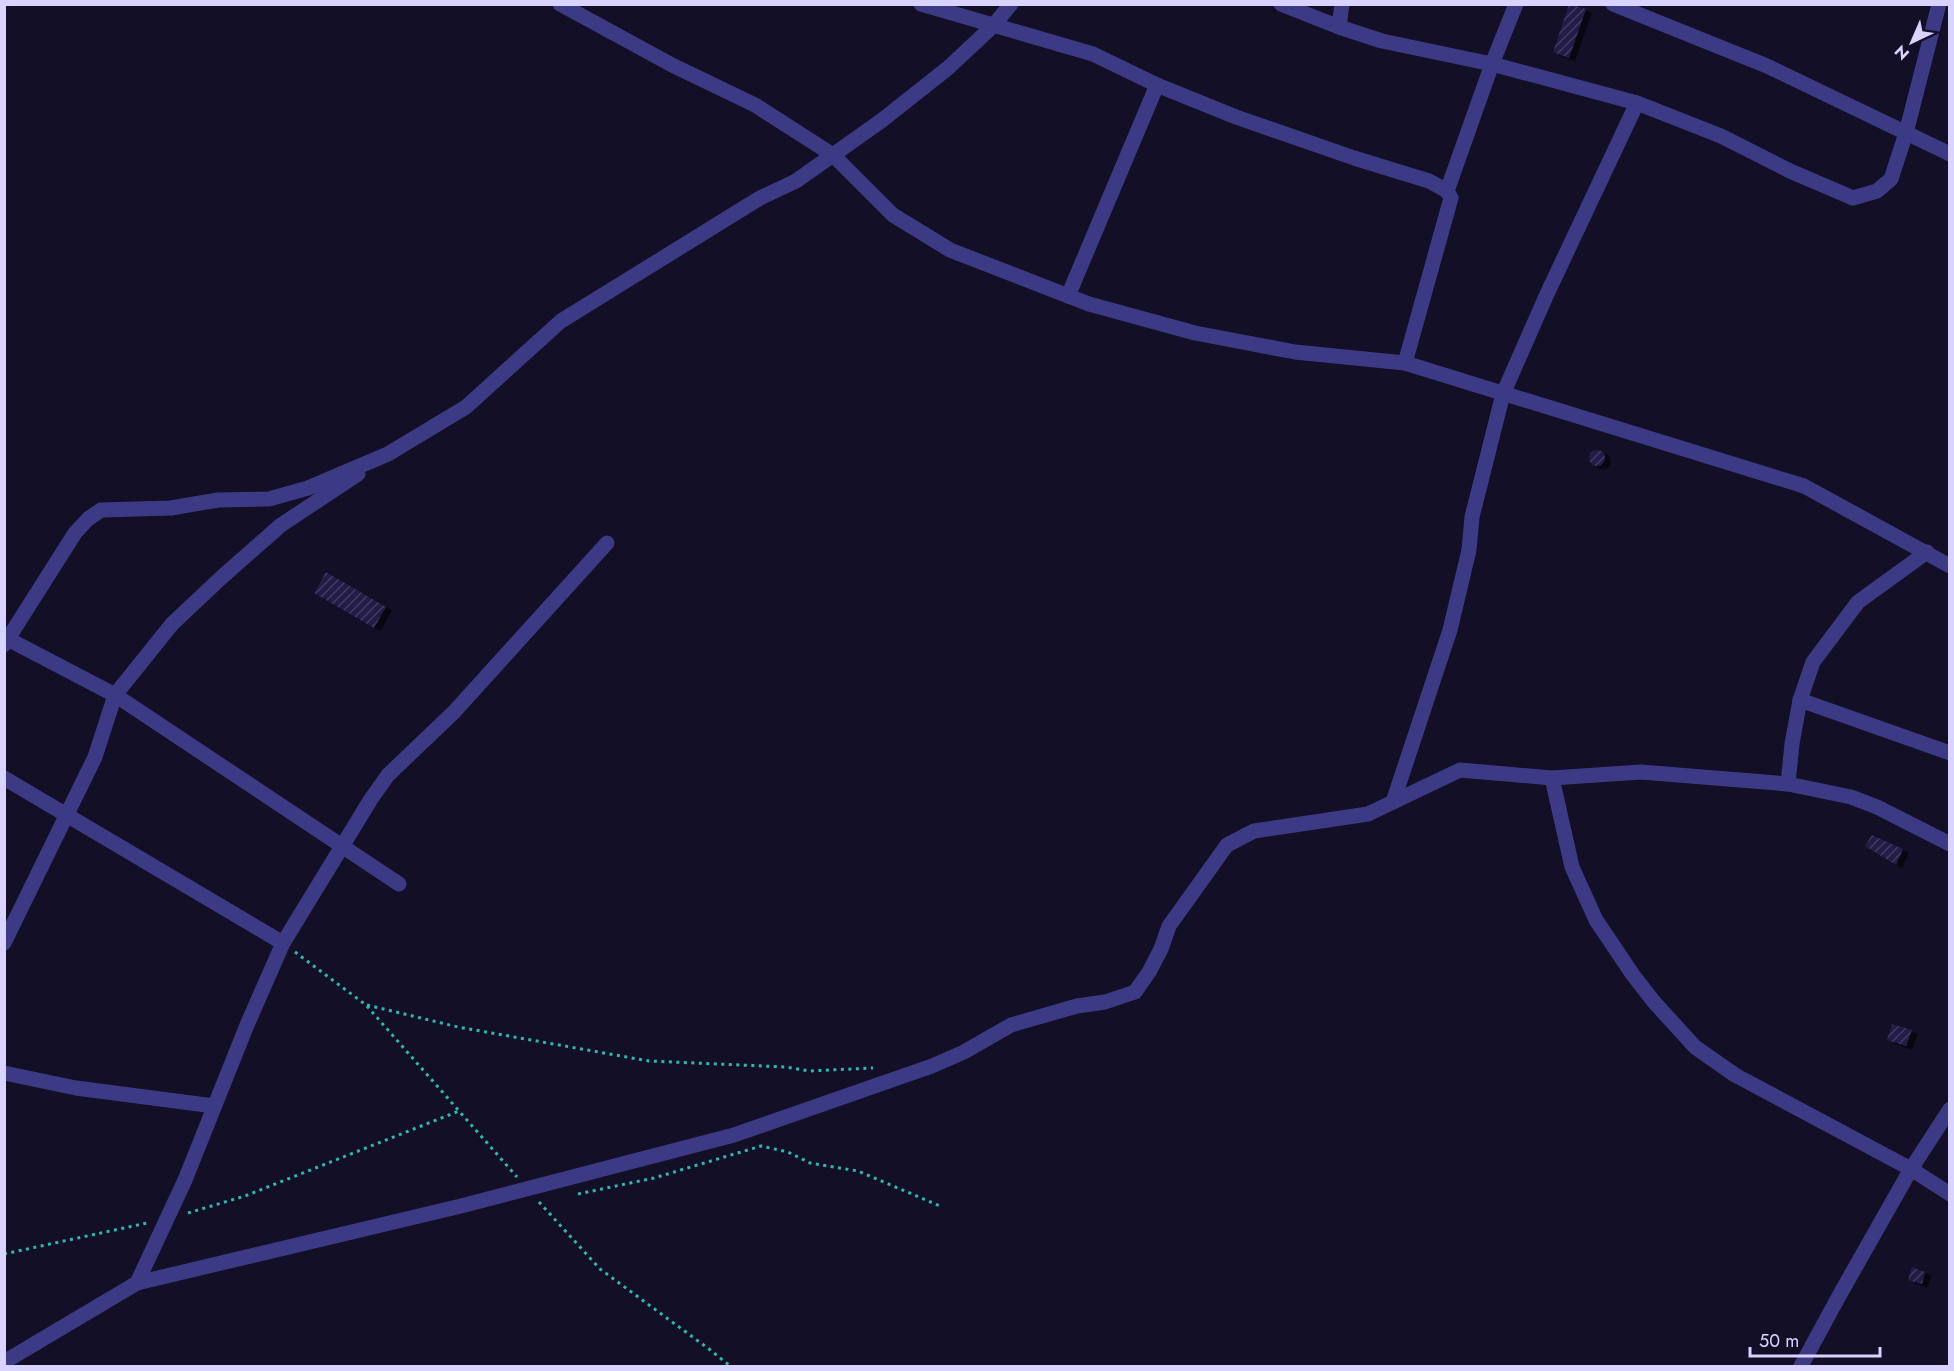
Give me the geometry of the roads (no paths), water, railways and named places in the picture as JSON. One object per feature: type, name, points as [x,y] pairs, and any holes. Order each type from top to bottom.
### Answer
[{"type":"street","points":[[560,4],[672,65],[755,105],[833,155],[893,215],[950,250],[1089,304],[1195,333],[1295,352],[1405,363],[1804,486],[1950,566]]},
{"type":"street","points":[[921,4],[1093,54],[1157,85],[1236,117],[1429,181],[1447,191],[1451,198],[1405,363]]},
{"type":"street","points":[[4,943],[68,816],[95,756],[115,695],[172,624],[281,525],[388,454],[466,407],[561,321],[760,198],[796,181],[881,121],[948,68],[993,26],[1011,4]]},
{"type":"street","points":[[1281,4],[1382,41],[1492,64],[1637,103],[1721,136],[1790,171],[1853,198],[1877,191],[1892,178],[1941,6]]},
{"type":"street","points":[[1339,27],[1342,4]]},
{"type":"street","points":[[1447,191],[1516,4]]},
{"type":"street","points":[[1613,4],[1767,66],[1950,154]]},
{"type":"street","points":[[1068,296],[1157,85]]},
{"type":"street","points":[[1393,802],[1449,630],[1469,550],[1472,517],[1503,393],[1637,103]]},
{"type":"street","points":[[388,454],[308,488],[269,499],[218,500],[171,508],[101,510],[88,519],[75,533],[6,641],[115,695],[399,884]]},
{"type":"street","points":[[137,1282],[185,1180],[283,943],[379,785],[454,712],[607,543]]},
{"type":"street","points":[[1788,784],[1800,700],[1813,662],[1858,602],[1927,552]]},
{"type":"street","points":[[1800,700],[1950,753]]},
{"type":"street","points":[[4,1362],[137,1282],[461,1206],[735,1135],[932,1066],[964,1052],[1011,1026],[1077,1006],[1104,1002],[1135,992],[1149,972],[1169,926],[1227,845],[1254,831],[1368,814],[1460,770],[1552,778],[1641,772],[1788,784],[1851,797],[1877,807],[1950,844]]},
{"type":"street","points":[[4,778],[283,943]]},
{"type":"street","points":[[1552,778],[1572,867],[1596,921],[1654,1002],[1695,1047],[1735,1075],[1911,1169],[1950,1194]]},
{"type":"street","points":[[4,1073],[76,1088],[214,1106]]},
{"type":"street","points":[[1802,1366],[1911,1169],[1950,1109]]}]
